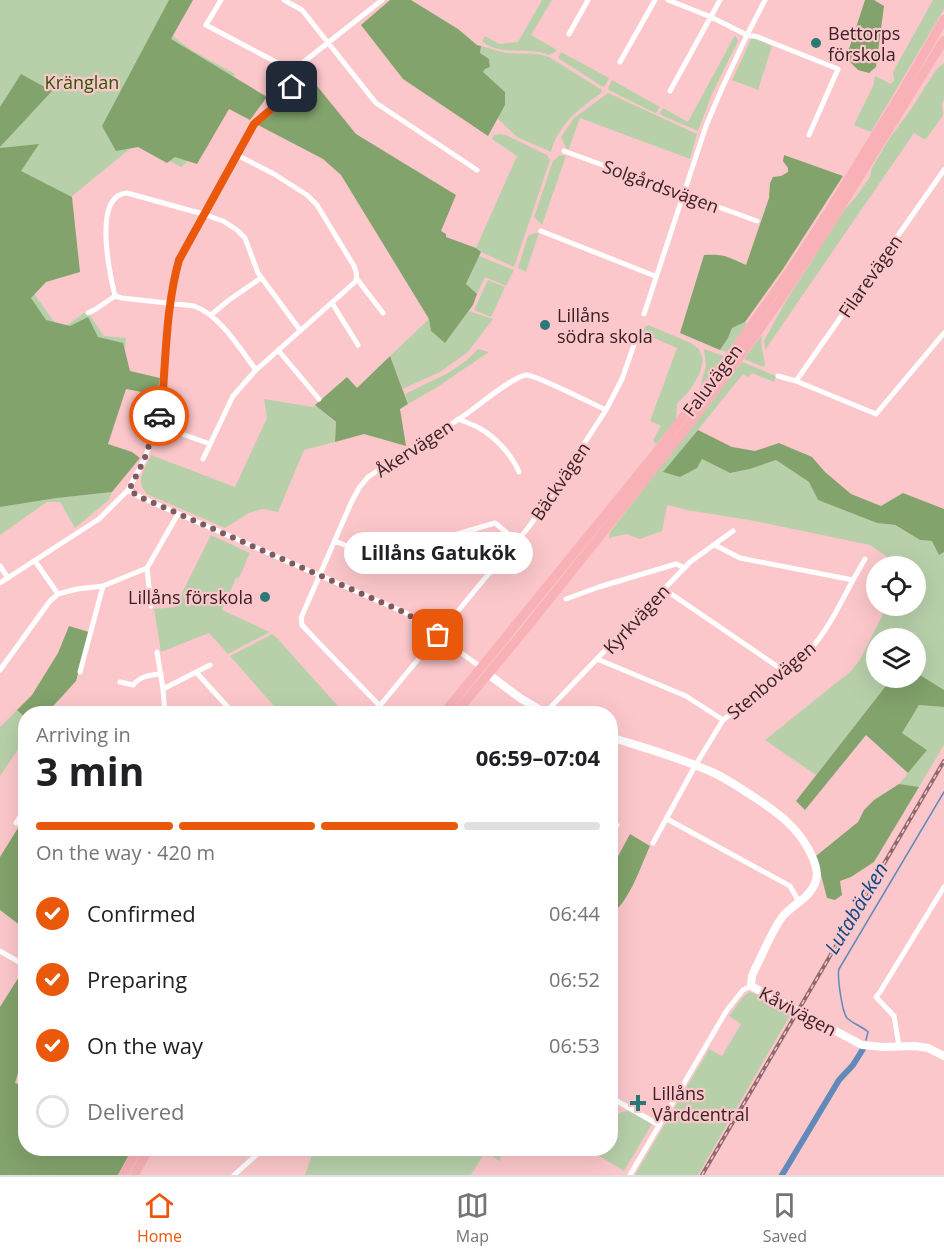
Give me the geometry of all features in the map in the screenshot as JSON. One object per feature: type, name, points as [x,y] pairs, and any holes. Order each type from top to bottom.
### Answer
[{"type":"highway","name":"Faluvägen","points":[[739,351],[825,217],[944,19]]},
{"type":"highway","name":"Faluvägen","points":[[457,706],[539,595],[729,365],[815,248],[944,40]]},
{"type":"highway","points":[[123,1175],[134,1156]]},
{"type":"highway","points":[[134,1175],[145,1156]]},
{"type":"street","points":[[221,0],[206,25],[291,70],[382,0]]},
{"type":"street","points":[[284,0],[302,10],[376,103],[477,170]]},
{"type":"street","points":[[569,34],[588,0]]},
{"type":"street","points":[[620,62],[655,0]]},
{"type":"street","points":[[668,0],[711,17],[747,35],[758,37],[838,69],[808,135]]},
{"type":"street","points":[[670,91],[720,0]]},
{"type":"street","points":[[644,314],[714,106],[765,0]]},
{"type":"street","points":[[0,583],[99,519],[129,490],[144,460],[162,404],[172,284],[179,260],[254,124],[288,94],[297,75],[296,68]]},
{"type":"street","name":"Solgårdsvägen","points":[[564,151],[757,221]]},
{"type":"street","points":[[237,155],[274,174],[307,195],[316,205],[354,266],[357,279],[383,314]]},
{"type":"street","name":"Filarevägen","points":[[796,381],[944,170]]},
{"type":"street","points":[[115,296],[105,226],[110,207],[116,197],[127,193],[203,214],[230,225],[245,238],[258,273],[300,330]]},
{"type":"street","points":[[541,231],[656,276]]},
{"type":"street","points":[[211,315],[261,278]]},
{"type":"street","points":[[203,459],[233,396],[256,370],[357,279]]},
{"type":"street","points":[[115,296],[201,308],[224,328],[256,370]]},
{"type":"street","points":[[88,313],[115,296]]},
{"type":"street","points":[[332,303],[358,345]]},
{"type":"street","points":[[778,376],[796,381],[876,414],[944,333]]},
{"type":"street","name":"Bäckvägen","points":[[380,706],[543,507],[606,410],[622,379],[636,339]]},
{"type":"street","points":[[278,350],[319,399]]},
{"type":"street","name":"Åkervägen","points":[[380,706],[303,625],[301,618],[351,503],[364,481],[501,389],[526,375],[531,375],[606,410]]},
{"type":"street","points":[[458,419],[482,429],[507,452],[519,472]]},
{"type":"street","points":[[157,425],[210,444]]},
{"type":"street","points":[[129,490],[140,497],[406,613],[532,706]]},
{"type":"street","points":[[151,606],[147,568],[178,513]]},
{"type":"street","points":[[335,541],[375,558],[495,523],[517,541]]},
{"type":"street","name":"Kyrkvägen","points":[[553,706],[685,568],[733,531]]},
{"type":"street","points":[[716,545],[740,558],[853,580]]},
{"type":"street","name":"Stenbovägen","points":[[654,843],[695,766],[723,720],[807,653],[822,636],[865,560]]},
{"type":"street","points":[[35,561],[58,594]]},
{"type":"street","points":[[566,599],[599,586],[676,564],[685,568]]},
{"type":"street","points":[[0,566],[8,578]]},
{"type":"street","points":[[0,670],[50,601],[58,594],[103,585],[147,568]]},
{"type":"street","points":[[80,672],[103,585]]},
{"type":"street","points":[[664,589],[784,671]]},
{"type":"street","points":[[157,652],[164,706]]},
{"type":"street","points":[[597,659],[686,696],[723,720]]},
{"type":"street","points":[[163,689],[210,665]]},
{"type":"street","points":[[196,672],[227,706]]},
{"type":"street","points":[[120,682],[133,685],[144,676],[161,674]]},
{"type":"street","name":"Kåvivägen","points":[[618,740],[715,774],[773,810],[794,827],[813,857],[817,873],[813,888],[780,920],[755,969],[751,986],[862,1045],[915,1046],[928,1048],[944,1056]]},
{"type":"street","points":[[667,819],[790,886],[799,902]]},
{"type":"street","points":[[898,1046],[894,1016],[876,997],[944,887]]},
{"type":"street","points":[[0,951],[18,961]]},
{"type":"street","points":[[630,1175],[727,1010],[743,990],[751,986]]},
{"type":"street","points":[[618,1101],[659,1125]]},
{"type":"street","points":[[234,1175],[255,1156]]},
{"type":"green space","name":"Kränglan","points":[[0,0],[184,0],[167,32],[193,51],[235,74],[186,163],[181,167],[137,143],[71,197],[32,291],[60,330],[87,311],[104,336],[126,338],[122,387],[0,502]]},
{"type":"green space","points":[[169,0],[193,0],[171,39],[267,97],[250,120],[229,109],[197,164],[175,157],[167,163],[138,147],[116,151],[102,126]]},
{"type":"green space","points":[[390,0],[411,0],[481,46],[480,53],[489,59],[490,67],[483,72],[505,92],[505,105],[488,136],[403,79],[361,25]]},
{"type":"green space","points":[[542,0],[552,0],[531,35],[557,50],[555,52],[549,55],[504,50],[482,41],[485,36],[499,44],[518,42]]},
{"type":"green space","points":[[865,0],[874,0],[884,6],[876,67],[869,73],[858,70],[851,63],[848,52]]},
{"type":"green space","points":[[933,0],[944,0],[944,9],[871,132],[854,125],[873,86],[875,76],[891,84],[894,80],[893,72]]},
{"type":"green space","points":[[735,35],[738,41],[712,94],[698,131],[661,115],[663,108],[688,122]]},
{"type":"green space","points":[[752,37],[772,46],[758,90],[732,80]]},
{"type":"green space","points":[[481,46],[506,53],[538,54],[549,57],[602,90],[601,93],[577,111],[564,125],[551,152],[517,137],[497,118],[505,105],[505,92],[482,72],[490,67],[489,59],[480,53]]},
{"type":"green space","points":[[561,52],[609,78],[605,86],[603,87],[558,58]]},
{"type":"green space","points":[[944,63],[943,116],[925,140],[914,133],[765,350],[764,341],[786,301],[845,209],[870,177],[872,168],[889,139],[936,70]]},
{"type":"green space","points":[[304,70],[356,134],[456,195],[441,231],[446,234],[446,237],[481,252],[466,284],[477,294],[473,305],[445,343],[431,331],[429,319],[341,175],[323,159],[258,125],[290,97],[298,86]]},
{"type":"green space","points":[[21,74],[52,91],[0,147],[0,107]]},
{"type":"green space","points":[[612,80],[660,107],[657,112],[609,90]]},
{"type":"green space","points":[[608,93],[697,134],[690,159],[580,118],[568,151],[561,137],[574,118]]},
{"type":"green space","points":[[501,134],[547,155],[550,160],[514,267],[476,248],[517,156],[492,139],[494,135]]},
{"type":"green space","points":[[39,144],[21,171],[72,197],[80,272],[46,282],[31,298],[46,320],[70,326],[88,317],[98,337],[123,343],[130,371],[160,378],[157,395],[126,389],[108,444],[132,452],[140,458],[112,492],[0,507],[0,148]]},
{"type":"green space","points":[[560,155],[566,156],[542,225],[534,217],[553,161]]},
{"type":"green space","points":[[784,155],[843,176],[783,269],[745,322],[732,328],[720,350],[680,333],[704,255],[726,257],[746,265],[769,198],[770,183],[773,177],[788,172],[783,161]]},
{"type":"green space","points":[[539,233],[526,272],[518,268],[528,236]]},
{"type":"green space","points":[[479,256],[514,270],[506,286],[485,277],[477,294],[466,285]]},
{"type":"green space","points":[[488,280],[505,287],[491,317],[474,310]]},
{"type":"green space","points":[[469,311],[493,319],[468,352],[440,372],[403,389],[390,356],[429,319],[431,331],[445,342]]},
{"type":"green space","points":[[745,322],[747,325],[727,352],[720,350],[732,328]]},
{"type":"green space","points":[[648,325],[691,343],[699,349],[703,360],[700,373],[690,390],[677,404],[676,420],[656,444],[653,440],[661,426],[650,421],[677,348],[642,333]]},
{"type":"green space","points":[[761,336],[765,364],[764,367],[744,359]]},
{"type":"green space","points":[[478,349],[489,352],[408,404],[405,394],[448,373]]},
{"type":"green space","points":[[704,349],[724,356],[700,387],[706,366]]},
{"type":"green space","points":[[390,356],[408,404],[400,409],[406,446],[364,434],[335,442],[336,422],[315,405],[347,377],[357,388]]},
{"type":"green space","points":[[742,362],[776,376],[774,382],[752,373],[748,377],[743,374],[664,472],[702,459],[730,473],[776,460],[809,482],[818,500],[877,523],[894,525],[920,540],[933,541],[939,554],[944,552],[944,690],[926,679],[926,628],[876,628],[882,616],[926,616],[926,556],[886,556],[870,545],[667,505],[662,531],[640,539],[626,534],[609,538],[610,532]]},
{"type":"green space","points":[[264,399],[313,407],[315,405],[336,423],[335,442],[304,450],[278,512],[262,509],[249,513],[225,528],[147,494],[143,489],[142,475],[151,455],[235,487],[267,418]]},
{"type":"green space","points":[[698,430],[732,447],[755,451],[779,443],[812,457],[825,472],[851,494],[881,506],[903,493],[944,509],[944,552],[939,555],[932,541],[920,540],[895,525],[877,523],[818,500],[809,482],[776,460],[730,473],[702,459],[697,468],[680,477],[663,472]]},
{"type":"green space","points":[[112,492],[109,500],[75,528],[60,502],[47,502],[0,535],[0,507]]},
{"type":"green space","points":[[211,535],[250,553],[222,610],[270,632],[228,654],[209,633],[161,652],[154,609],[175,607]]},
{"type":"green space","points":[[69,626],[89,632],[76,681],[53,706],[21,706],[32,695],[58,653]]},
{"type":"green space","points":[[272,634],[338,706],[274,706],[230,656]]},
{"type":"green space","points":[[866,648],[866,688],[884,688],[816,775],[765,740],[851,671]]},
{"type":"green space","points":[[926,679],[944,690],[944,707],[919,705],[902,733],[927,750],[908,773],[866,735],[805,810],[796,801],[884,688],[926,688]]},
{"type":"green space","points":[[919,705],[944,707],[944,745],[919,787],[899,784],[927,750],[902,733]]},
{"type":"green space","points":[[18,711],[18,749],[0,776],[0,727]]},
{"type":"green space","points":[[899,784],[919,787],[874,862],[851,877],[840,881],[842,895],[835,900],[827,898],[816,856],[858,822],[864,810],[874,800]]},
{"type":"green space","points":[[18,828],[18,924],[0,910],[0,857]]},
{"type":"green space","points":[[630,834],[650,846],[629,892],[618,908],[618,856]]},
{"type":"green space","points":[[18,978],[18,1073],[15,1083],[18,1084],[18,1156],[128,1156],[118,1175],[0,1175],[0,1007]]},
{"type":"green space","points":[[750,992],[792,1012],[698,1175],[635,1175],[709,1049],[722,1056],[741,1024],[729,1016],[743,997]]},
{"type":"green space","points":[[629,1111],[652,1124],[624,1171],[599,1156],[618,1156],[618,1114]]},
{"type":"green space","points":[[312,1156],[483,1156],[471,1175],[305,1175]]},
{"type":"waterway","name":"Lutabäcken","points":[[866,1040],[868,1032],[849,1020],[843,1009],[839,969],[944,792]]},
{"type":"waterway","name":"Lutabäcken","points":[[782,1175],[839,1080],[853,1065],[863,1049]]},
{"type":"railway","points":[[702,1175],[944,761]]},
{"type":"way so far","points":[[159,416],[144,460],[129,490],[134,494],[406,613],[438,635]]},
{"type":"place","name":"Bettorps förskola","points":[[816,43]]},
{"type":"place","name":"Lillåns södra skola","points":[[545,325]]},
{"type":"place","name":"Lillåns förskola","points":[[265,597]]},
{"type":"place","name":"Lillåns Gatukök","points":[[438,635]]},
{"type":"place","name":"Lillåns Vårdcentral","points":[[638,1103]]},
{"type":"route","points":[[159,416],[162,404],[172,284],[179,260],[254,124],[273,109],[292,87]]}]
